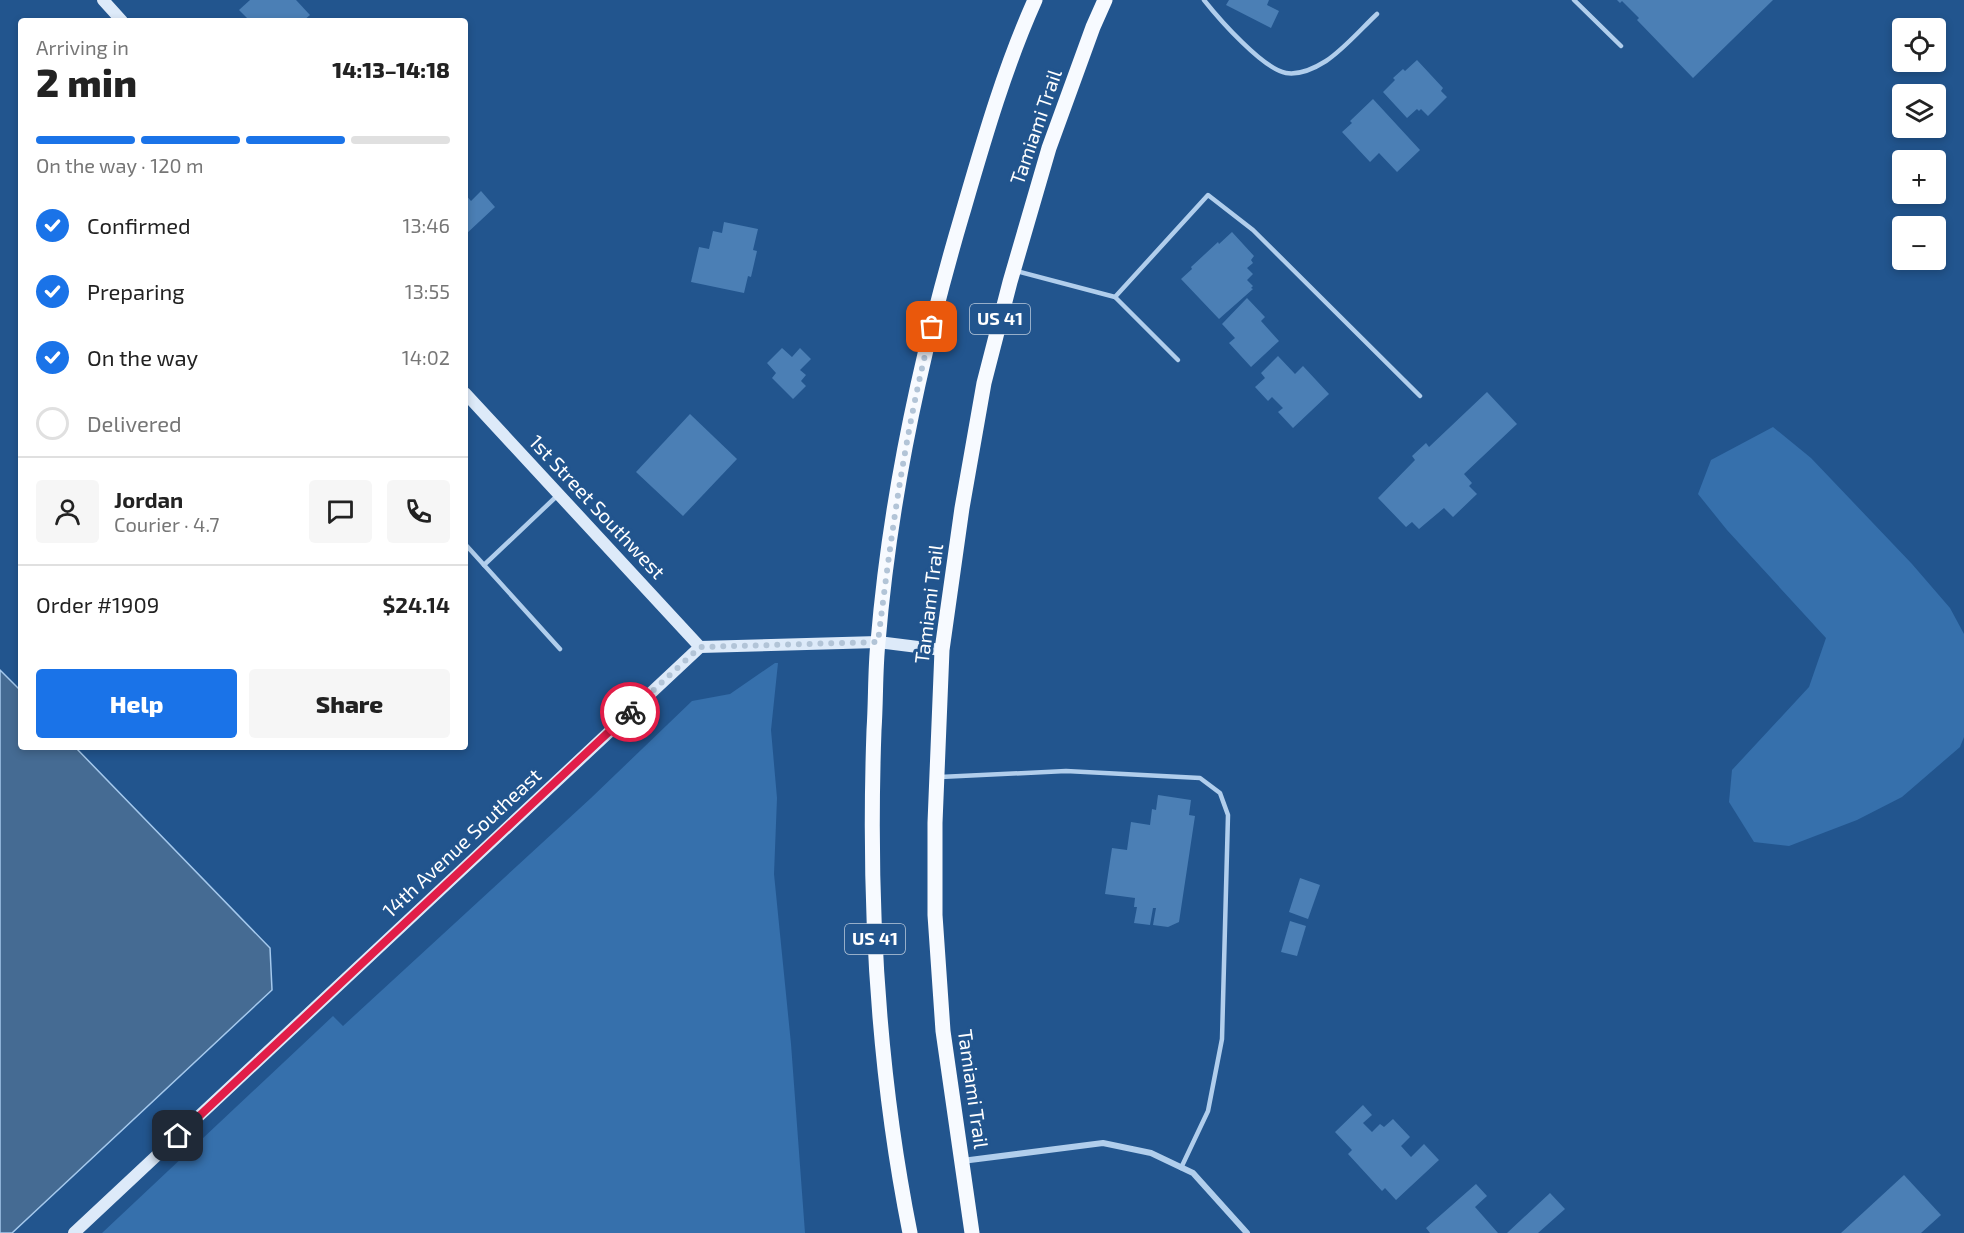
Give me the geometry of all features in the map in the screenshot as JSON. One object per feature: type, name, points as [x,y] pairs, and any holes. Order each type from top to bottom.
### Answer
[{"type":"main road","name":"US 41","points":[[910,1233],[883,1062],[874,930],[872,794],[878,642],[894,516],[916,389],[947,264],[986,131],[1035,0]]},
{"type":"main road","name":"Tamiami Trail","points":[[972,1233],[943,1030],[935,915],[936,777],[942,650],[962,508],[984,383],[1013,270],[1049,148],[1105,0]]},
{"type":"street","points":[[103,0],[119,18]]},
{"type":"street","name":"1st Street Southwest","points":[[468,396],[700,647]]},
{"type":"street","points":[[700,647],[878,642],[942,650]]},
{"type":"street","name":"14th Avenue Southeast","points":[[74,1233],[700,647]]},
{"type":"street","points":[[962,1161],[1103,1143],[1151,1153],[1193,1173],[1247,1233]]},
{"type":"lane","points":[[1204,0],[1223,23],[1269,66],[1287,73],[1306,71],[1327,61],[1377,14]]},
{"type":"lane","points":[[1574,0],[1621,46]]},
{"type":"lane","points":[[1115,297],[1208,195],[1253,230],[1420,396]]},
{"type":"lane","points":[[1013,270],[1115,297],[1178,360]]},
{"type":"lane","points":[[484,565],[559,494]]},
{"type":"lane","points":[[468,547],[560,649]]},
{"type":"lane","points":[[936,777],[1066,771],[1200,778],[1220,793],[1228,815],[1222,1039],[1208,1111],[1182,1168]]},
{"type":"shaded area","points":[[1773,427],[1811,458],[1912,564],[1950,608],[1964,634],[1964,737],[1960,747],[1902,797],[1857,820],[1789,846],[1754,842],[1729,802],[1732,770],[1809,687],[1826,638],[1727,530],[1698,494],[1711,460]]},
{"type":"shaded area","points":[[778,663],[771,730],[777,798],[774,874],[791,1044],[805,1233],[102,1233],[333,1016],[343,1026],[591,798],[692,701],[730,694]]},
{"type":"shaded area","points":[[0,670],[18,688],[18,750],[78,750],[270,948],[272,990],[12,1233],[0,1233]]},
{"type":"building","points":[[250,0],[296,0],[310,15],[306,18],[247,18],[239,10]]},
{"type":"building","points":[[1229,0],[1269,0],[1267,5],[1279,11],[1271,28],[1226,5]]},
{"type":"building","points":[[1617,0],[1773,0],[1693,78],[1637,20],[1639,18],[1622,1],[1620,3]]},
{"type":"building","points":[[1417,60],[1443,88],[1441,91],[1447,97],[1428,116],[1421,109],[1419,111],[1417,109],[1407,118],[1383,92],[1395,80],[1393,78]]},
{"type":"building","points":[[1373,99],[1420,150],[1397,172],[1379,153],[1370,162],[1342,132]]},
{"type":"building","points":[[481,191],[495,207],[468,232],[468,198],[471,201]]},
{"type":"building","points":[[724,222],[758,229],[753,250],[757,251],[751,277],[748,276],[744,293],[691,282],[699,247],[709,249],[713,231],[722,233]]},
{"type":"building","points":[[1232,232],[1254,256],[1251,260],[1253,263],[1247,268],[1253,274],[1247,280],[1253,289],[1219,319],[1181,279],[1218,242],[1219,244]]},
{"type":"building","points":[[1247,298],[1265,317],[1261,321],[1279,341],[1251,367],[1229,343],[1235,338],[1222,324]]},
{"type":"building","points":[[782,348],[792,357],[800,348],[811,359],[800,370],[806,375],[801,381],[806,386],[793,399],[772,378],[776,373],[767,363]]},
{"type":"building","points":[[1278,356],[1295,374],[1303,366],[1329,394],[1293,428],[1278,412],[1283,408],[1272,397],[1268,401],[1255,387],[1265,378],[1261,373]]},
{"type":"building","points":[[1487,392],[1517,424],[1464,474],[1472,483],[1469,486],[1477,494],[1453,517],[1444,508],[1419,529],[1412,522],[1406,527],[1378,498],[1415,460],[1412,456],[1426,443],[1429,447]]},
{"type":"building","points":[[690,414],[737,459],[683,516],[636,472]]},
{"type":"building","points":[[1158,795],[1191,800],[1189,815],[1195,816],[1179,922],[1168,927],[1153,925],[1156,908],[1153,908],[1150,925],[1134,923],[1137,907],[1134,907],[1135,898],[1105,894],[1112,848],[1127,850],[1131,822],[1150,825],[1152,809],[1156,810]]},
{"type":"building","points":[[1300,878],[1320,885],[1308,919],[1289,912]]},
{"type":"building","points":[[1290,921],[1306,926],[1297,956],[1281,952]]},
{"type":"building","points":[[1363,1105],[1372,1115],[1363,1123],[1372,1132],[1380,1124],[1384,1127],[1393,1119],[1410,1137],[1401,1146],[1411,1157],[1424,1144],[1439,1160],[1396,1200],[1385,1188],[1382,1191],[1348,1154],[1352,1150],[1335,1132]]},
{"type":"building","points":[[1904,1175],[1941,1215],[1921,1233],[1841,1233]]},
{"type":"building","points":[[1476,1184],[1487,1196],[1475,1207],[1498,1233],[1430,1233],[1426,1228]]},
{"type":"building","points":[[1550,1193],[1565,1209],[1538,1233],[1507,1233]]},
{"type":"way so far","points":[[630,712],[700,647],[878,642],[894,516],[916,389],[932,327]]},
{"type":"route","points":[[178,1136],[630,712]]}]
